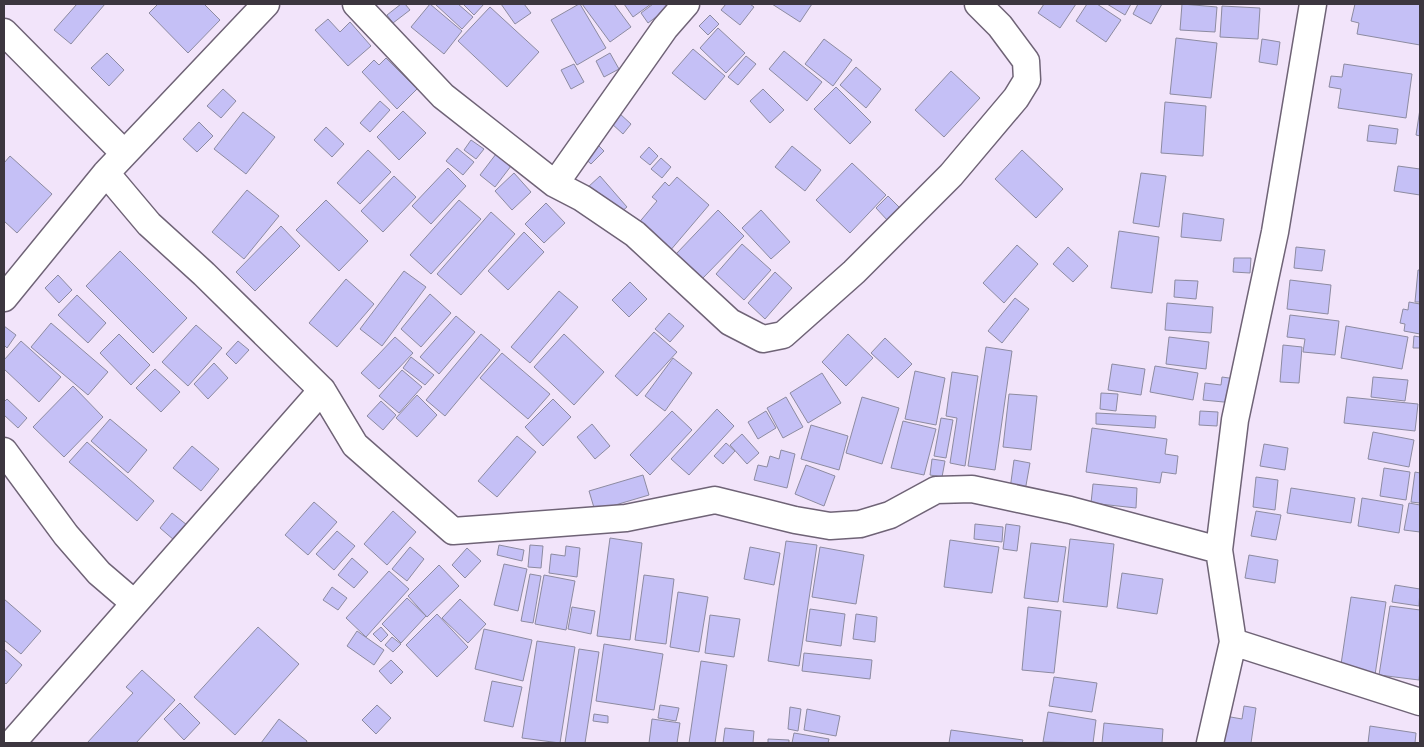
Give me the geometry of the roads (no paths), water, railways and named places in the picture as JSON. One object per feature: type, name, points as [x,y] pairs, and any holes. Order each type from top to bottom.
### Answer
[{"type":"street","points":[[4,298],[124,152],[266,4]]},
{"type":"street","points":[[356,4],[443,96],[555,184],[582,198],[635,234],[730,322],[763,339],[783,334],[854,272],[951,175],[1016,98],[1027,80],[1026,61],[1000,26],[978,4]]},
{"type":"street","points":[[555,184],[665,28],[686,4]]},
{"type":"street","points":[[1210,743],[1233,642],[1219,550],[1236,420],[1275,232],[1313,4]]},
{"type":"street","points":[[4,32],[124,152]]},
{"type":"street","points":[[106,173],[149,224],[204,274],[322,390],[354,445],[453,531],[626,518],[714,500],[795,520],[830,526],[860,524],[890,514],[936,490],[972,489],[1070,510],[1219,550]]},
{"type":"street","points":[[12,743],[322,390]]},
{"type":"street","points":[[4,451],[66,535],[99,573],[134,603]]},
{"type":"street","points":[[1233,642],[1420,702]]}]
